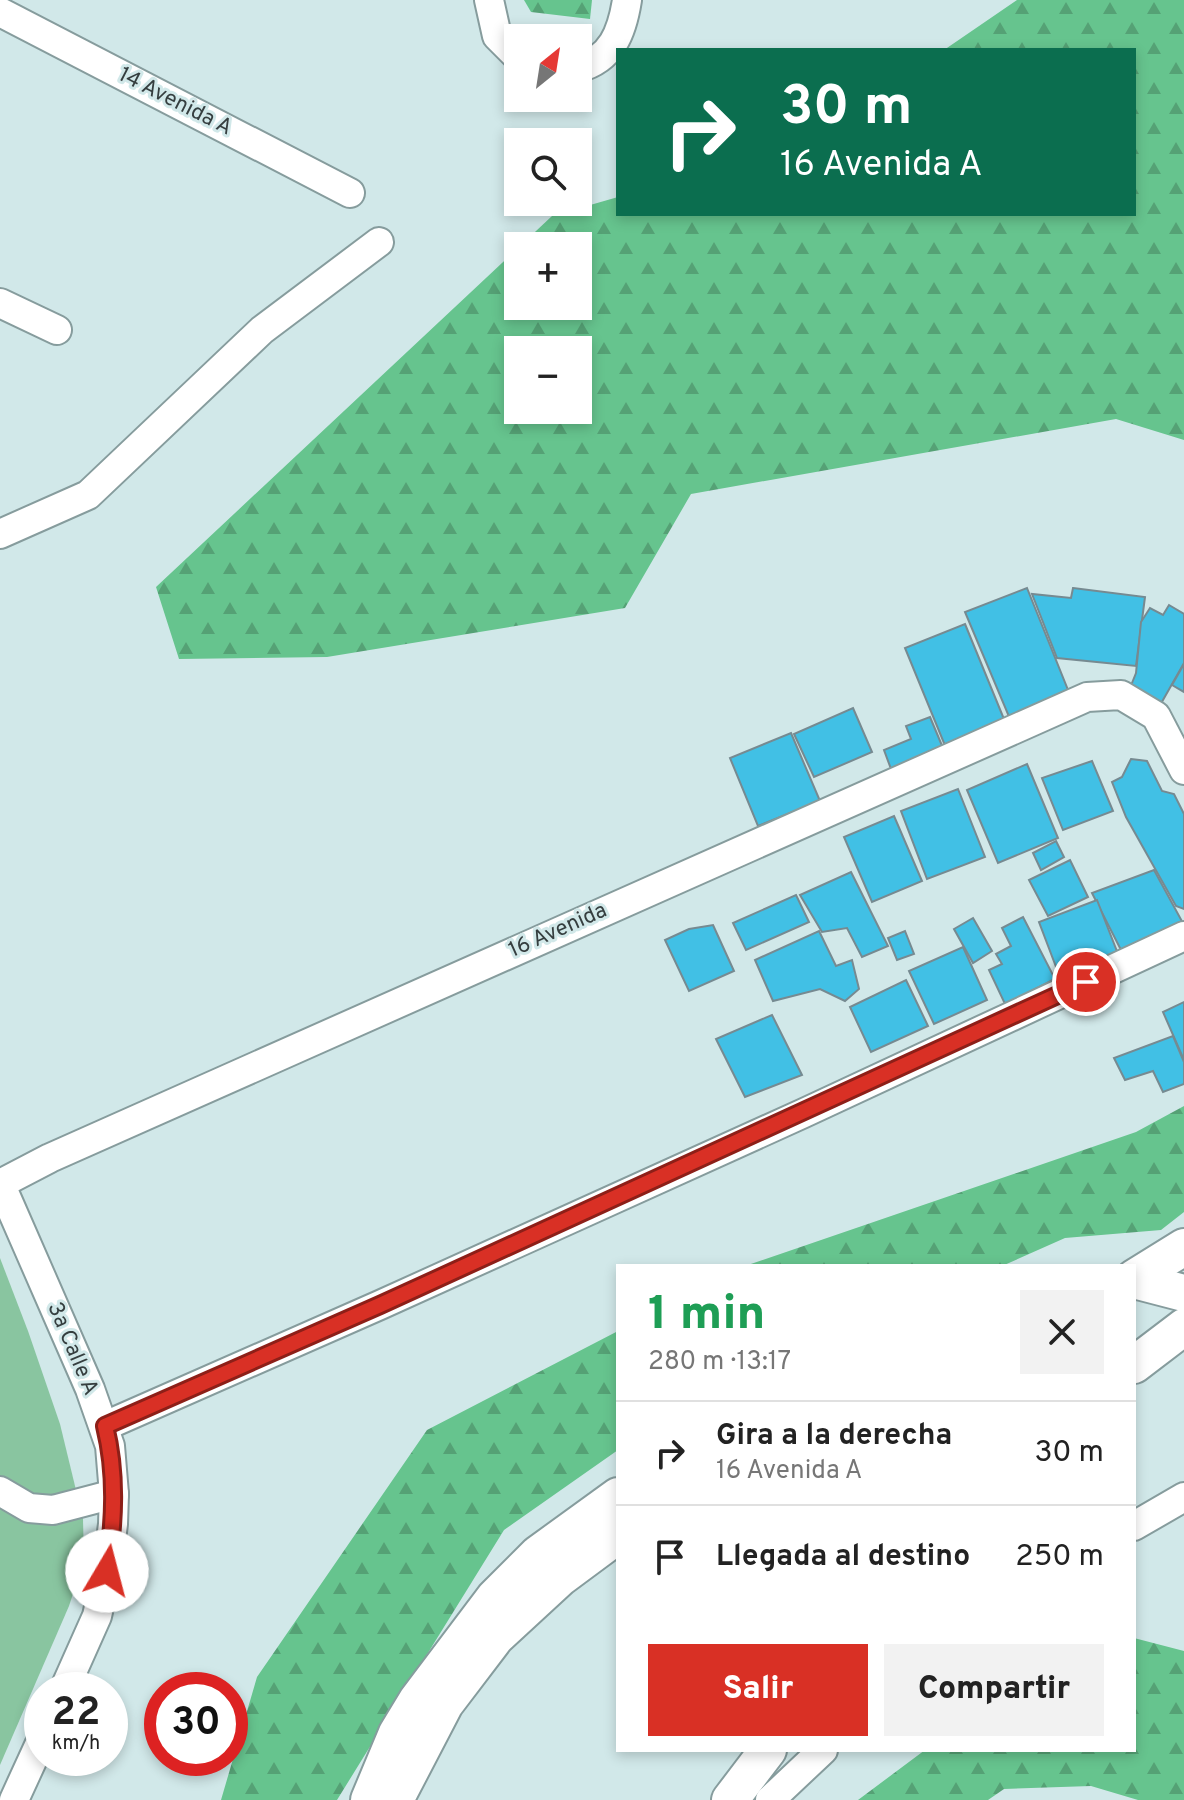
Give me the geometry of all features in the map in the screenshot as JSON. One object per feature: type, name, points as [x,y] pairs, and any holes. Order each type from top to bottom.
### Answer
[{"type":"main road","points":[[1136,1278],[1184,1247]]},
{"type":"main road","points":[[1136,1280],[1184,1293]]},
{"type":"main road","points":[[1136,1363],[1184,1327]]},
{"type":"main road","points":[[369,1800],[397,1733],[417,1700],[494,1598],[538,1554],[616,1497]]},
{"type":"main road","points":[[395,1800],[445,1704],[496,1637],[560,1578],[616,1536]]},
{"type":"main road","points":[[730,1800],[766,1752]]},
{"type":"street","points":[[489,0],[497,36],[504,43]]},
{"type":"street","points":[[592,60],[607,52],[623,27],[627,0]]},
{"type":"street","name":"14 Avenida A","points":[[0,12],[350,193]]},
{"type":"street","points":[[0,534],[88,495],[262,330],[379,242]]},
{"type":"street","points":[[0,303],[57,330]]},
{"type":"street","name":"16 Avenida","points":[[0,1183],[50,1158],[1087,697],[1121,695],[1156,716],[1184,770]]},
{"type":"street","points":[[105,1426],[733,1145],[1184,936]]},
{"type":"street","name":"3a Calle A","points":[[0,1183],[105,1426],[110,1446],[113,1524],[97,1616],[72,1672]]},
{"type":"street","points":[[0,1491],[29,1508],[53,1510],[114,1494]]},
{"type":"street","points":[[1136,1525],[1184,1497]]},
{"type":"street","points":[[770,1800],[821,1752]]},
{"type":"street","points":[[14,1800],[25,1776]]},
{"type":"green space","points":[[524,0],[592,0],[590,19],[531,12]]},
{"type":"green space","points":[[1017,0],[1184,0],[1184,440],[1116,419],[691,494],[625,608],[327,657],[179,659],[156,587],[504,261],[504,320],[592,320],[592,232],[535,232],[552,216],[592,216],[592,204],[616,198],[616,216],[1136,216],[1136,48],[947,48]]},
{"type":"green space","points":[[1184,1106],[1184,1212],[1161,1230],[1065,1238],[1006,1264],[751,1264],[1136,1132]]},
{"type":"green space","points":[[0,1258],[60,1424],[83,1519],[84,1560],[69,1606],[40,1672],[24,1672],[24,1710],[0,1765]]},
{"type":"green space","points":[[616,1332],[616,1451],[504,1530],[337,1800],[221,1800],[228,1776],[248,1776],[248,1708],[257,1677],[427,1430]]},
{"type":"green space","points":[[1136,1639],[1184,1651],[1184,1800],[1138,1800],[1091,1786],[1004,1789],[988,1800],[858,1800],[922,1752],[1136,1752]]},
{"type":"building","points":[[1027,588],[1070,695],[1010,719],[965,612]]},
{"type":"building","points":[[1073,588],[1145,597],[1136,666],[1057,658],[1032,594],[1071,598]]},
{"type":"building","points":[[1169,605],[1184,614],[1184,663],[1159,707],[1130,688],[1136,673],[1141,622],[1150,608],[1163,615]]},
{"type":"building","points":[[965,624],[1006,724],[946,748],[905,648]]},
{"type":"building","points":[[1184,664],[1184,692],[1172,685]]},
{"type":"building","points":[[853,708],[872,752],[814,777],[794,734]]},
{"type":"building","points":[[930,717],[943,748],[891,769],[884,750],[911,739],[906,726]]},
{"type":"building","points":[[791,733],[820,801],[758,826],[730,758]]},
{"type":"building","points":[[1131,759],[1147,761],[1162,791],[1174,794],[1184,814],[1184,909],[1176,906],[1126,817],[1112,782],[1122,777]]},
{"type":"building","points":[[1092,761],[1113,811],[1063,830],[1042,778]]},
{"type":"building","points":[[1027,764],[1058,838],[998,863],[967,790]]},
{"type":"building","points":[[958,789],[985,857],[927,879],[901,811]]},
{"type":"building","points":[[894,816],[922,881],[872,902],[844,837]]},
{"type":"building","points":[[1056,841],[1064,857],[1041,870],[1033,853]]},
{"type":"building","points":[[1070,860],[1088,897],[1048,916],[1029,880]]},
{"type":"building","points":[[1154,870],[1184,925],[1122,952],[1092,893]]},
{"type":"building","points":[[851,872],[888,946],[862,957],[847,928],[822,932],[800,895]]},
{"type":"building","points":[[796,895],[809,922],[746,950],[733,923]]},
{"type":"building","points":[[1097,900],[1118,954],[1061,980],[1039,922]]},
{"type":"building","points":[[1023,917],[1055,979],[1005,1004],[989,970],[1002,964],[996,954],[1011,946],[1002,928]]},
{"type":"building","points":[[973,918],[992,951],[973,963],[954,929]]},
{"type":"building","points":[[713,925],[734,971],[689,991],[665,940],[689,929]]},
{"type":"building","points":[[819,931],[836,966],[852,960],[859,989],[845,1001],[820,989],[773,1001],[755,960]]},
{"type":"building","points":[[905,931],[914,954],[897,960],[888,938]]},
{"type":"building","points":[[963,947],[987,1000],[934,1024],[909,971]]},
{"type":"building","points":[[906,980],[928,1026],[871,1052],[850,1007]]},
{"type":"building","points":[[1184,1002],[1184,1060],[1163,1012]]},
{"type":"building","points":[[772,1015],[802,1075],[745,1097],[716,1039]]},
{"type":"building","points":[[1173,1036],[1184,1062],[1184,1084],[1163,1092],[1153,1071],[1125,1080],[1114,1058]]},
{"type":"route","points":[[107,1571],[114,1494],[105,1426],[380,1305],[1086,982]]}]
